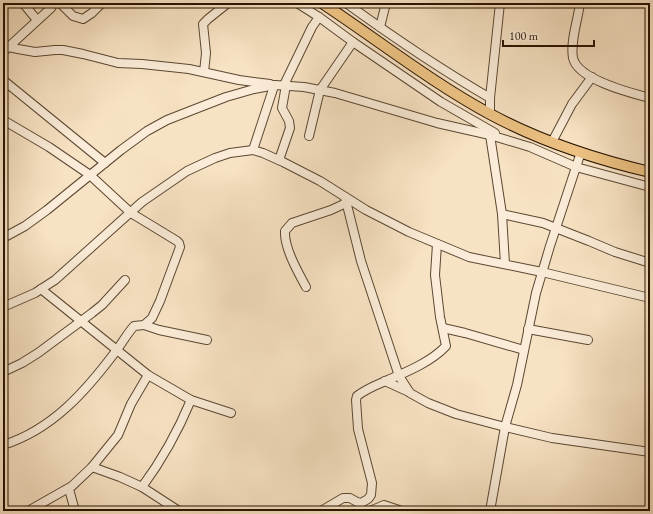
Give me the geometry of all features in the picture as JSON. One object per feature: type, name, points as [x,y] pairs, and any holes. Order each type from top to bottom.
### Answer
[{"type":"main road","points":[[322,3],[450,90],[490,114],[518,128],[552,142],[612,162],[650,172]]},
{"type":"street","points":[[23,3],[37,20]]},
{"type":"street","points":[[6,49],[52,6],[62,5],[73,16],[82,19],[92,13],[102,3]]},
{"type":"street","points":[[204,72],[206,49],[203,24],[228,3]]},
{"type":"street","points":[[297,3],[441,102],[508,140]]},
{"type":"street","points":[[346,3],[456,78],[490,98]]},
{"type":"street","points":[[380,27],[386,3]]},
{"type":"street","points":[[490,114],[490,98],[500,3]]},
{"type":"street","points":[[580,3],[574,36],[573,57],[575,63],[592,77],[618,89],[650,98]]},
{"type":"street","points":[[278,160],[290,128],[289,121],[282,108],[285,85],[309,32],[319,17]]},
{"type":"street","points":[[309,136],[320,90],[353,42]]},
{"type":"street","points":[[6,49],[35,52],[63,50],[118,63],[164,66],[204,72],[274,86]]},
{"type":"street","points":[[552,142],[572,104],[592,77]]},
{"type":"street","points":[[3,80],[105,163]]},
{"type":"street","points":[[3,238],[25,226],[147,131],[167,120],[226,97],[254,89],[285,85],[320,90],[437,123],[508,140],[530,147],[576,167],[650,187]]},
{"type":"street","points":[[253,150],[274,86]]},
{"type":"street","points":[[3,120],[49,147],[90,175],[131,213],[180,244],[154,314],[149,322],[134,326],[90,384],[49,423],[25,436],[3,445]]},
{"type":"street","points":[[490,135],[502,214],[505,264]]},
{"type":"street","points":[[3,307],[35,293],[55,280],[158,190],[187,171],[230,153],[253,150],[263,153],[320,181],[346,200],[409,232],[469,258],[542,272],[650,298]]},
{"type":"street","points":[[490,511],[504,427],[517,385],[528,329],[542,272],[581,152]]},
{"type":"street","points":[[306,287],[284,236],[285,231],[292,223],[331,210],[346,200]]},
{"type":"street","points":[[346,200],[361,261],[399,376],[410,392]]},
{"type":"street","points":[[502,214],[543,223],[615,252],[650,263]]},
{"type":"street","points":[[322,511],[343,498],[350,498],[360,503],[368,499],[371,494],[372,484],[358,429],[357,396],[420,365],[444,348],[446,343],[436,275],[437,244]]},
{"type":"street","points":[[3,372],[38,353],[81,321],[102,305],[125,280]]},
{"type":"street","points":[[41,289],[118,349],[148,375],[191,400],[231,413]]},
{"type":"street","points":[[144,324],[159,330],[207,340]]},
{"type":"street","points":[[443,328],[524,350]]},
{"type":"street","points":[[528,329],[588,340]]},
{"type":"street","points":[[28,511],[38,504],[69,488],[92,468],[118,435],[131,404],[148,375]]},
{"type":"street","points":[[385,381],[410,392],[428,403],[456,414],[504,427],[552,438],[650,452]]},
{"type":"street","points":[[142,487],[156,469],[182,423],[191,400]]},
{"type":"street","points":[[92,468],[120,477],[142,487],[179,511]]},
{"type":"street","points":[[69,488],[75,511]]},
{"type":"street","points":[[370,511],[384,505],[402,511]]},
{"type":"street","points":[[649,511],[650,507]]}]
